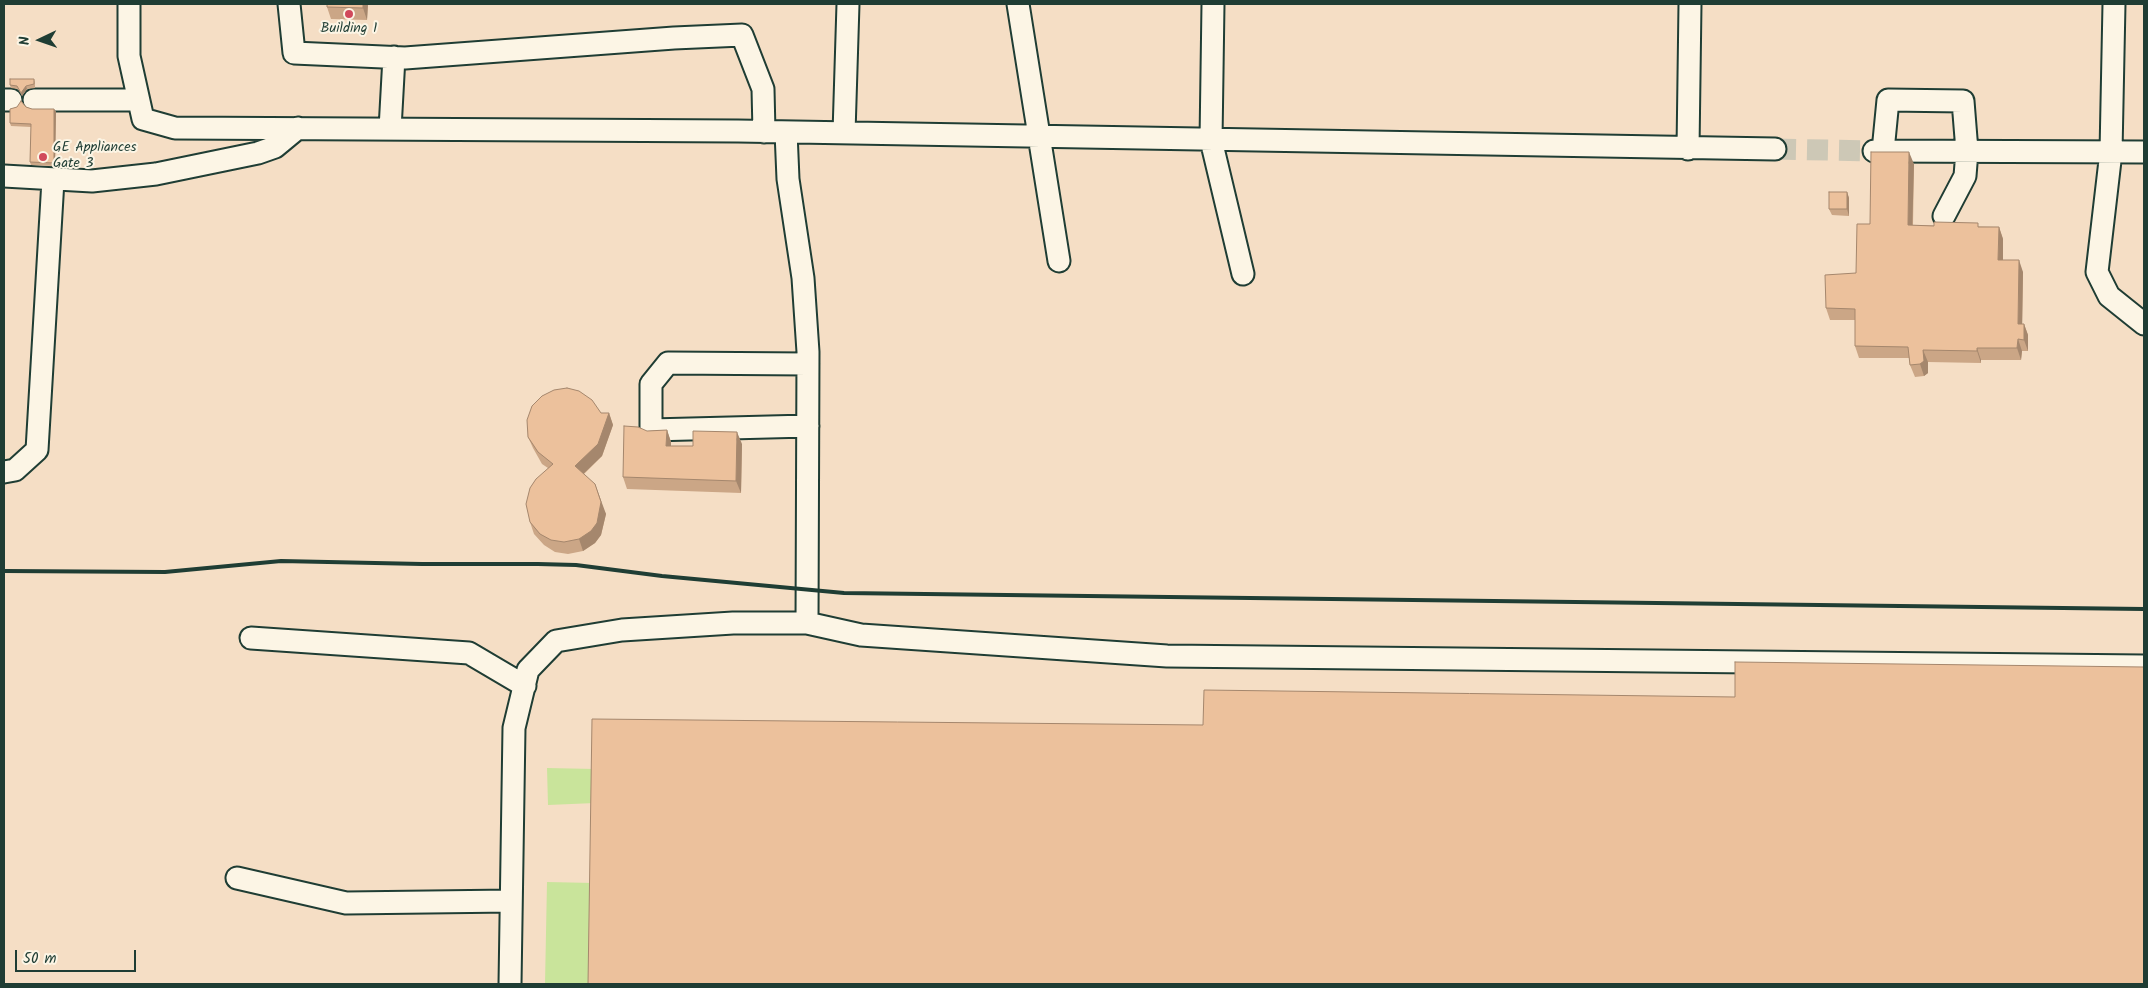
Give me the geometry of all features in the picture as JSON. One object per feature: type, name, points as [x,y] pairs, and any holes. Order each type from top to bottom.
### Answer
[{"type":"lane","points":[[129,4],[129,56],[143,119],[175,128],[786,132],[1775,149]]},
{"type":"lane","points":[[289,4],[294,53],[394,57],[742,35],[763,89],[764,132]]},
{"type":"lane","points":[[844,133],[848,4]]},
{"type":"lane","points":[[1018,4],[1060,261]]},
{"type":"lane","points":[[1213,4],[1211,140],[1242,274]]},
{"type":"lane","points":[[1688,149],[1690,4]]},
{"type":"lane","points":[[2114,4],[2111,152],[2096,272],[2109,296],[2144,324]]},
{"type":"lane","points":[[390,129],[394,57]]},
{"type":"lane","points":[[34,100],[138,100]]},
{"type":"lane","points":[[1944,216],[1965,176],[1967,151],[1963,101],[1888,100],[1878,151],[1967,151],[2144,152]]},
{"type":"lane","points":[[4,176],[92,182],[169,172],[183,167],[258,153],[275,147],[298,128]]},
{"type":"lane","points":[[786,132],[788,179],[803,278],[808,364],[807,623]]},
{"type":"lane","points":[[4,472],[15,470],[37,450],[53,180]]},
{"type":"lane","points":[[808,364],[668,363],[651,384],[651,430],[808,426]]},
{"type":"lane","points":[[510,984],[514,728],[528,670],[556,642],[622,630],[733,623],[807,623],[861,635],[1167,656],[2144,666]]},
{"type":"lane","points":[[251,638],[469,653],[524,686]]},
{"type":"lane","points":[[237,878],[346,902],[511,901]]},
{"type":"shaded area","points":[[4,4],[2144,4],[2144,984],[4,984]]},
{"type":"green space","points":[[547,768],[595,769],[595,803],[548,805]]},
{"type":"green space","points":[[547,882],[594,883],[592,984],[545,984]]},
{"type":"building","points":[[327,4],[363,4],[363,8],[327,7]]},
{"type":"building","points":[[10,79],[34,79],[34,84],[26,86],[21,93],[17,86],[10,85]]},
{"type":"building","points":[[21,101],[26,107],[32,109],[54,109],[54,163],[30,162],[31,124],[10,123],[10,109],[17,107]]},
{"type":"building","points":[[1871,152],[1909,152],[1908,225],[1934,226],[1934,222],[1978,223],[1978,227],[1999,227],[1998,260],[2019,260],[2018,324],[2024,324],[2024,340],[2018,339],[2017,348],[1977,348],[1977,351],[1923,350],[1924,361],[1920,364],[1910,365],[1908,347],[1855,346],[1855,309],[1826,308],[1825,275],[1856,273],[1857,224],[1870,224]]},
{"type":"building","points":[[1829,192],[1847,192],[1847,209],[1829,209]]},
{"type":"building","points":[[567,388],[579,391],[592,400],[601,413],[609,413],[598,444],[575,466],[595,484],[601,502],[597,523],[591,531],[579,539],[564,542],[551,540],[540,534],[530,522],[526,504],[530,488],[536,479],[553,464],[538,452],[528,437],[527,420],[532,406],[542,396],[554,390]]},
{"type":"building","points":[[624,426],[638,427],[647,431],[667,430],[666,446],[693,446],[693,431],[737,432],[736,481],[623,477]]},
{"type":"building","points":[[1735,662],[2144,667],[2144,984],[588,984],[592,719],[1203,725],[1204,690],[1735,697]]},
{"type":"tunnel","points":[[1775,149],[1874,151]]},
{"type":"railway","points":[[4,571],[165,572],[281,561],[538,564],[576,565],[662,576],[844,593],[2144,609]]},
{"type":"place","name":"Building 1","points":[[349,14]]},
{"type":"place","name":"GE Appliances Gate 3","points":[[43,157]]}]
